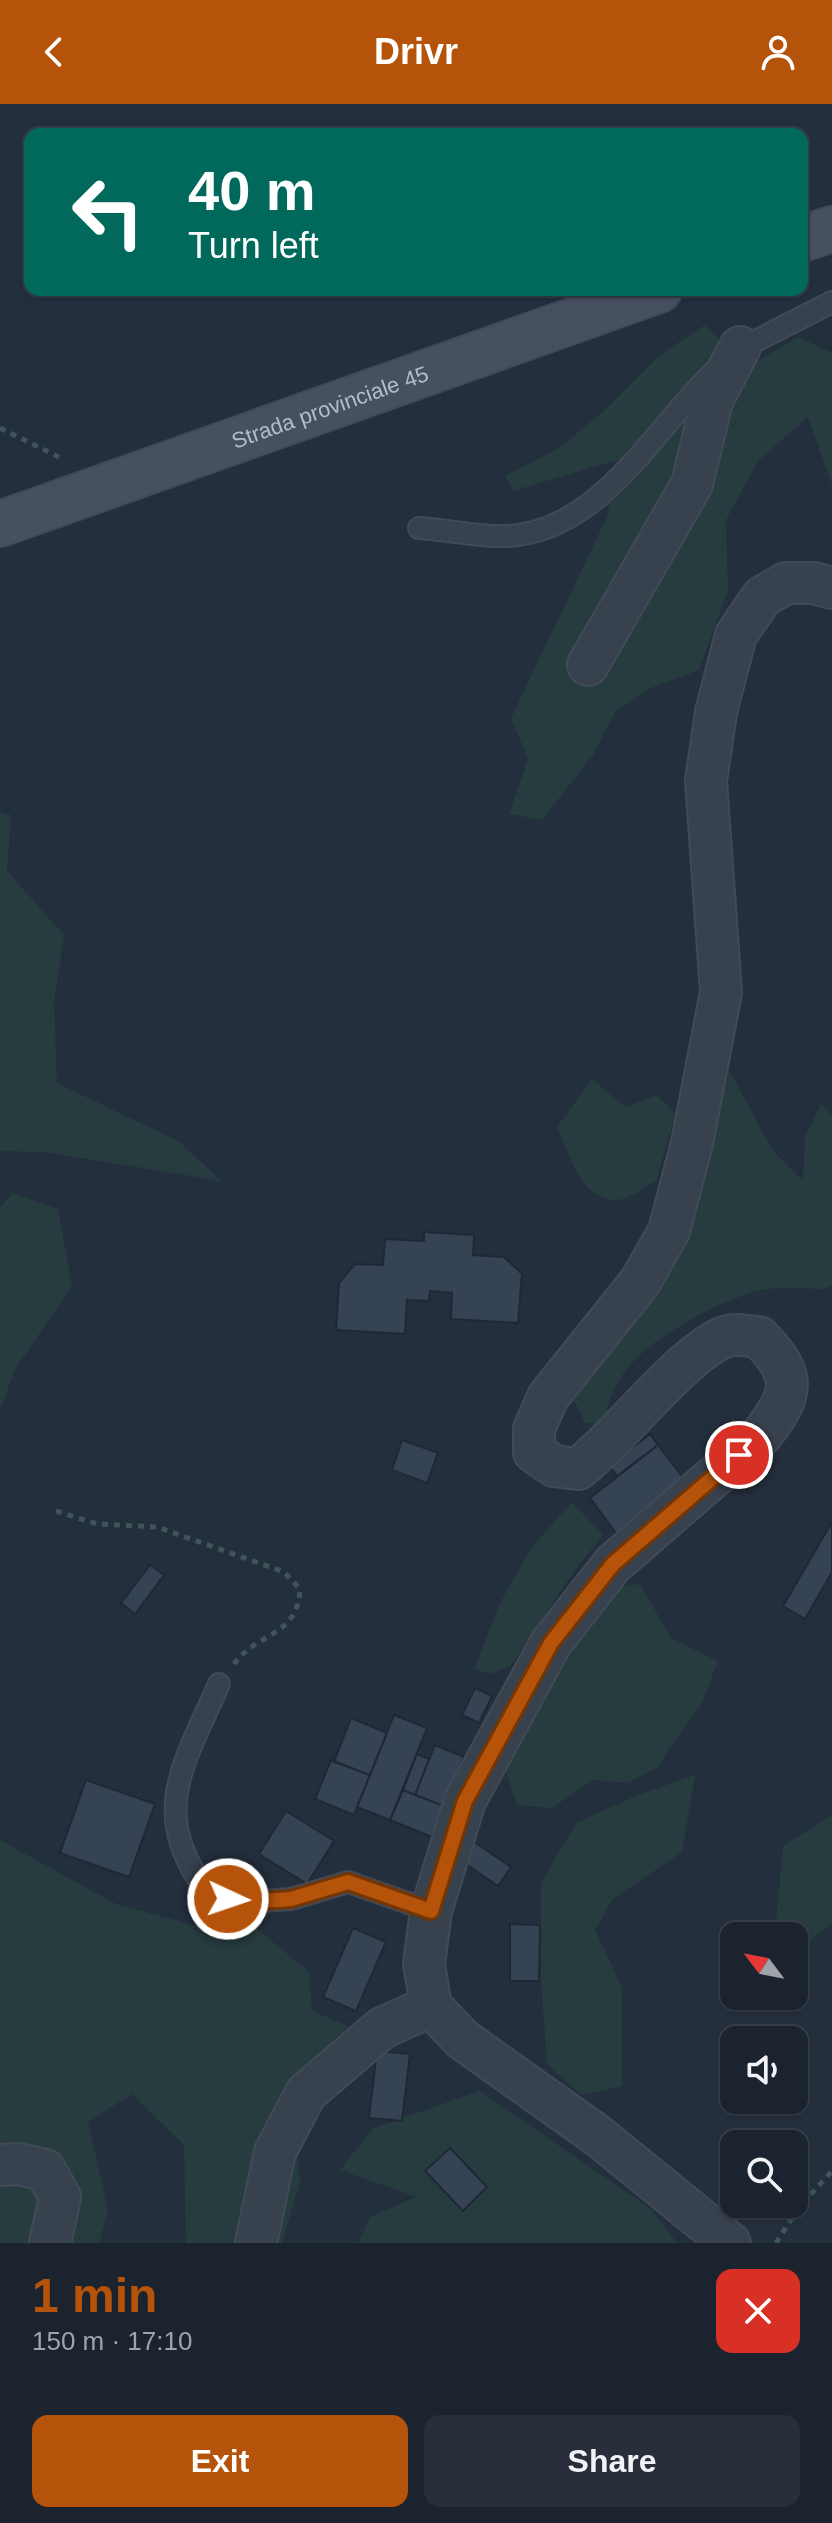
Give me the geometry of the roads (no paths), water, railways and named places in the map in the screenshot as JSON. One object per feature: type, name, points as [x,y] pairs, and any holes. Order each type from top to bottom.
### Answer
[{"type":"main road","name":"Strada provinciale 45","points":[[0,524],[642,296]]},
{"type":"street","points":[[588,665],[692,484],[712,401],[740,347]]},
{"type":"street","points":[[730,2243],[597,2135],[462,2039],[431,2006],[424,1964],[431,1911],[465,1801],[551,1643],[613,1564],[760,1437],[779,1412],[789,1386],[782,1359],[759,1337],[728,1335],[696,1353],[599,1453],[578,1469],[554,1466],[534,1452],[534,1429],[548,1397],[640,1282],[669,1231],[692,1143],[721,992],[706,781],[716,712],[736,635],[762,597],[786,583],[814,583],[832,588]]},
{"type":"street","points":[[256,2243],[275,2152],[306,2093],[382,2028],[431,2006]]},
{"type":"street","points":[[0,2165],[18,2164],[45,2170],[60,2197],[50,2243]]},
{"type":"lane","points":[[419,528],[517,535],[566,522],[620,476],[698,388],[740,347],[832,302]]},
{"type":"lane","points":[[219,1684],[174,1792],[176,1833],[190,1870],[210,1896],[245,1902],[291,1899],[348,1882],[431,1911]]}]
